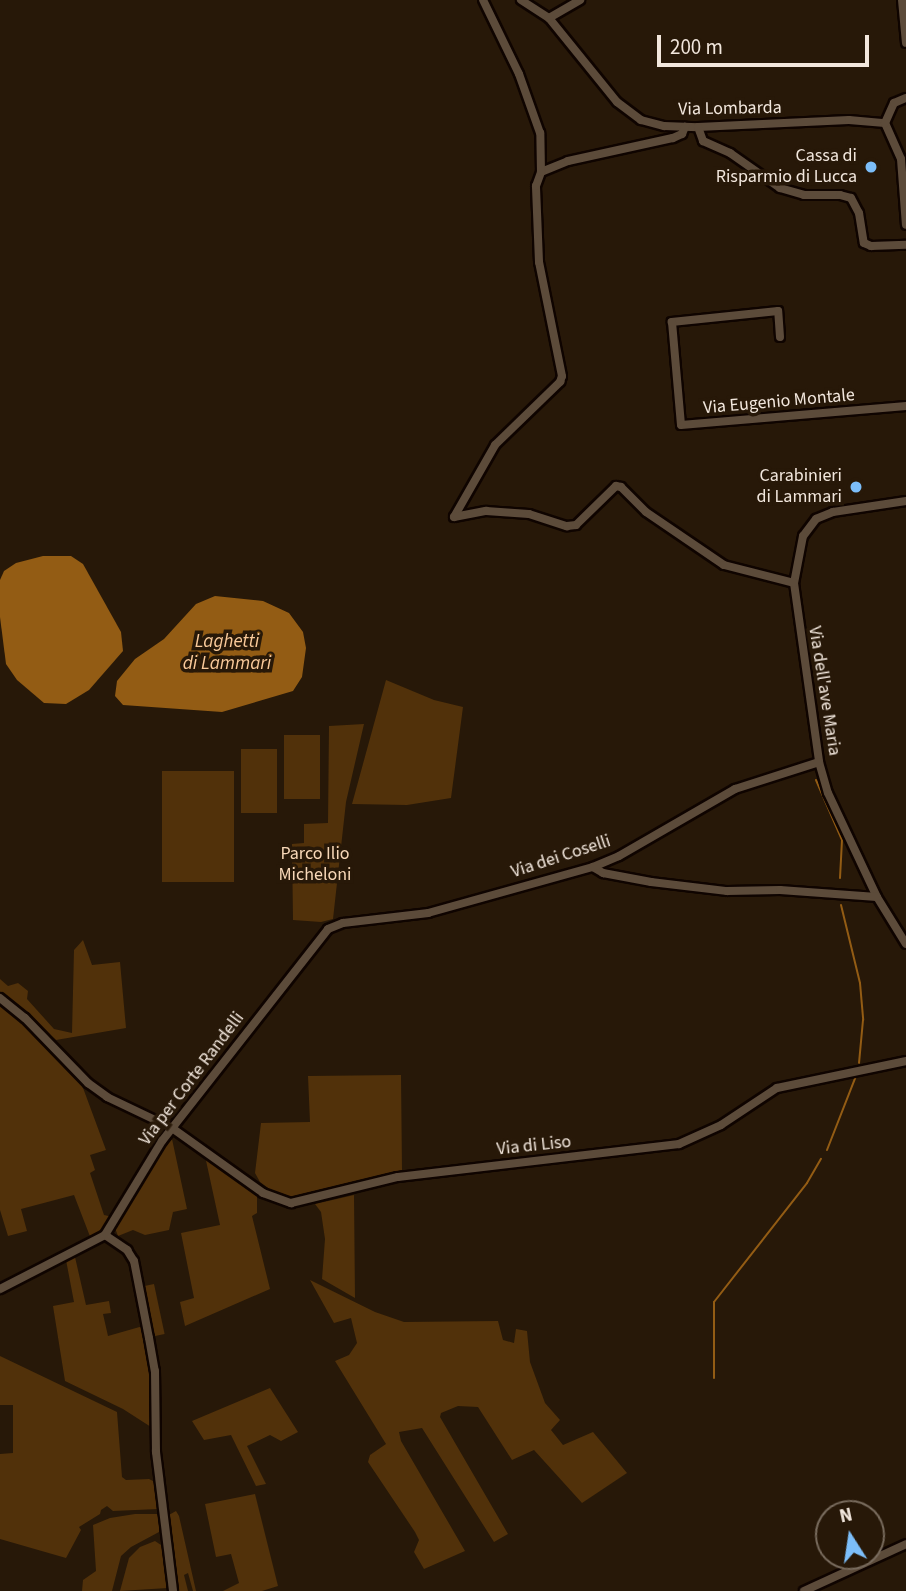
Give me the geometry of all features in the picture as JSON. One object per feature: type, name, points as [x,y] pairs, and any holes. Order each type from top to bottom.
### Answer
[{"type":"street","points":[[483,0],[519,74],[540,133],[541,172],[536,186],[541,280],[562,376],[560,382],[495,445],[454,517],[486,511],[529,514],[567,526],[576,525],[616,486],[621,487],[646,512],[724,565],[794,583]]},
{"type":"street","name":"Via Lombarda","points":[[521,0],[549,18],[628,112],[641,120],[664,126],[685,127],[849,120],[876,120],[885,123]]},
{"type":"street","points":[[549,18],[580,0]]},
{"type":"street","points":[[902,0],[906,43]]},
{"type":"street","points":[[906,98],[894,103],[885,123],[901,159],[906,225]]},
{"type":"street","points":[[541,172],[568,161],[673,138],[682,134],[685,127]]},
{"type":"street","points":[[698,127],[703,141],[730,153],[780,188],[804,195],[840,195],[851,198],[859,213],[864,243],[871,246],[906,245]]},
{"type":"street","name":"Via Eugenio Montale","points":[[780,337],[778,311],[672,321],[681,425],[906,406]]},
{"type":"street","name":"Via dell'ave Maria","points":[[906,501],[833,512],[816,519],[802,541],[794,583],[819,762],[834,810],[877,897],[906,944]]},
{"type":"street","name":"Via dei Coselli","points":[[337,925],[428,913],[593,867],[620,856],[743,785],[819,762]]},
{"type":"street","points":[[593,867],[603,873],[651,882],[727,891],[780,890],[877,897]]},
{"type":"street","name":"Via per Corte Randelli","points":[[105,1235],[172,1128],[322,934],[337,925]]},
{"type":"street","name":"Via di Liso","points":[[0,998],[25,1018],[88,1083],[107,1097],[172,1128],[263,1193],[291,1203],[398,1177],[679,1144],[721,1125],[778,1088],[906,1061]]},
{"type":"street","points":[[0,1289],[105,1235],[127,1250],[134,1261],[155,1371],[156,1452],[173,1591]]},
{"type":"street","points":[[804,1591],[906,1544]]},
{"type":"green space","points":[[386,680],[434,700],[463,707],[451,798],[407,805],[352,804]]},
{"type":"green space","name":"Parco Ilio Micheloni","points":[[364,724],[346,802],[333,919],[321,922],[293,920],[292,844],[304,843],[304,824],[328,823],[329,726]]},
{"type":"green space","points":[[284,735],[320,735],[320,799],[284,799]]},
{"type":"green space","points":[[241,749],[277,749],[277,813],[241,813]]},
{"type":"green space","points":[[162,771],[234,771],[234,882],[162,882]]},
{"type":"green space","points":[[83,940],[92,965],[120,962],[126,1028],[56,1040],[0,992],[0,979],[8,986],[18,983],[28,991],[27,999],[54,1029],[72,1033],[74,950]]},
{"type":"green space","points":[[0,998],[79,1077],[106,1150],[90,1155],[95,1170],[90,1173],[104,1215],[113,1217],[91,1239],[74,1195],[21,1209],[27,1231],[8,1236],[0,1210]]},
{"type":"green space","points":[[401,1075],[402,1170],[327,1192],[295,1198],[272,1191],[260,1182],[255,1173],[261,1123],[310,1122],[308,1076]]},
{"type":"green space","points":[[172,1139],[187,1209],[173,1212],[169,1230],[145,1235],[133,1230],[118,1236],[115,1228],[166,1143]]},
{"type":"green space","points":[[205,1156],[257,1192],[257,1213],[252,1216],[270,1289],[185,1326],[180,1302],[194,1298],[181,1233],[220,1225]]},
{"type":"green space","points":[[354,1195],[355,1298],[322,1279],[325,1239],[321,1212],[315,1204]]},
{"type":"green space","points":[[75,1257],[86,1305],[109,1301],[111,1313],[103,1314],[108,1336],[143,1326],[152,1373],[151,1427],[123,1409],[65,1381],[53,1306],[74,1302],[66,1260]]},
{"type":"green space","points":[[310,1280],[375,1312],[404,1322],[498,1321],[503,1340],[514,1343],[516,1329],[527,1331],[530,1362],[545,1403],[560,1420],[551,1430],[563,1445],[593,1432],[627,1473],[582,1503],[534,1450],[512,1460],[478,1407],[458,1406],[441,1413],[440,1417],[508,1534],[494,1542],[422,1428],[399,1432],[401,1441],[465,1551],[424,1569],[414,1552],[419,1540],[415,1532],[368,1462],[370,1455],[386,1444],[335,1361],[349,1355],[357,1343],[351,1318],[334,1323]]},
{"type":"green space","points":[[154,1284],[165,1334],[154,1336],[143,1286]]},
{"type":"green space","points":[[0,1356],[117,1412],[122,1477],[126,1480],[149,1479],[155,1482],[158,1509],[113,1511],[107,1506],[100,1514],[79,1527],[81,1530],[66,1558],[0,1539],[0,1454],[13,1453],[13,1405],[0,1405]]},
{"type":"green space","points":[[270,1388],[298,1432],[281,1441],[270,1435],[247,1446],[266,1484],[256,1486],[231,1435],[204,1440],[192,1421]]},
{"type":"green space","points":[[255,1494],[278,1586],[262,1591],[223,1591],[239,1583],[231,1554],[216,1557],[205,1504]]},
{"type":"green space","points":[[176,1511],[196,1591],[193,1591],[188,1573],[184,1575],[188,1591],[176,1591],[167,1516]]},
{"type":"green space","points":[[157,1514],[162,1519],[159,1532],[131,1547],[121,1556],[112,1591],[82,1591],[83,1580],[96,1571],[93,1525],[110,1518]]},
{"type":"green space","points":[[155,1541],[164,1547],[168,1588],[120,1591],[129,1558],[140,1547]]},
{"type":"water","points":[[43,556],[71,556],[83,564],[121,632],[123,651],[89,690],[66,704],[44,703],[17,680],[6,664],[0,617],[0,580],[4,571],[16,563]]},
{"type":"water","name":"Laghetti di Lammari","points":[[215,596],[263,601],[289,613],[303,632],[306,648],[302,677],[293,691],[222,712],[123,705],[115,696],[117,681],[135,659],[164,639],[196,604]]},
{"type":"waterway","points":[[816,780],[842,840],[840,878]]},
{"type":"waterway","points":[[841,905],[860,983],[863,1020],[859,1063]]},
{"type":"waterway","points":[[827,1150],[856,1076]]},
{"type":"waterway","points":[[714,1378],[714,1302],[807,1183],[821,1159]]},
{"type":"place","name":"Cassa di Risparmio di Lucca","points":[[871,167]]},
{"type":"place","name":"Carabinieri di Lammari","points":[[856,487]]}]
